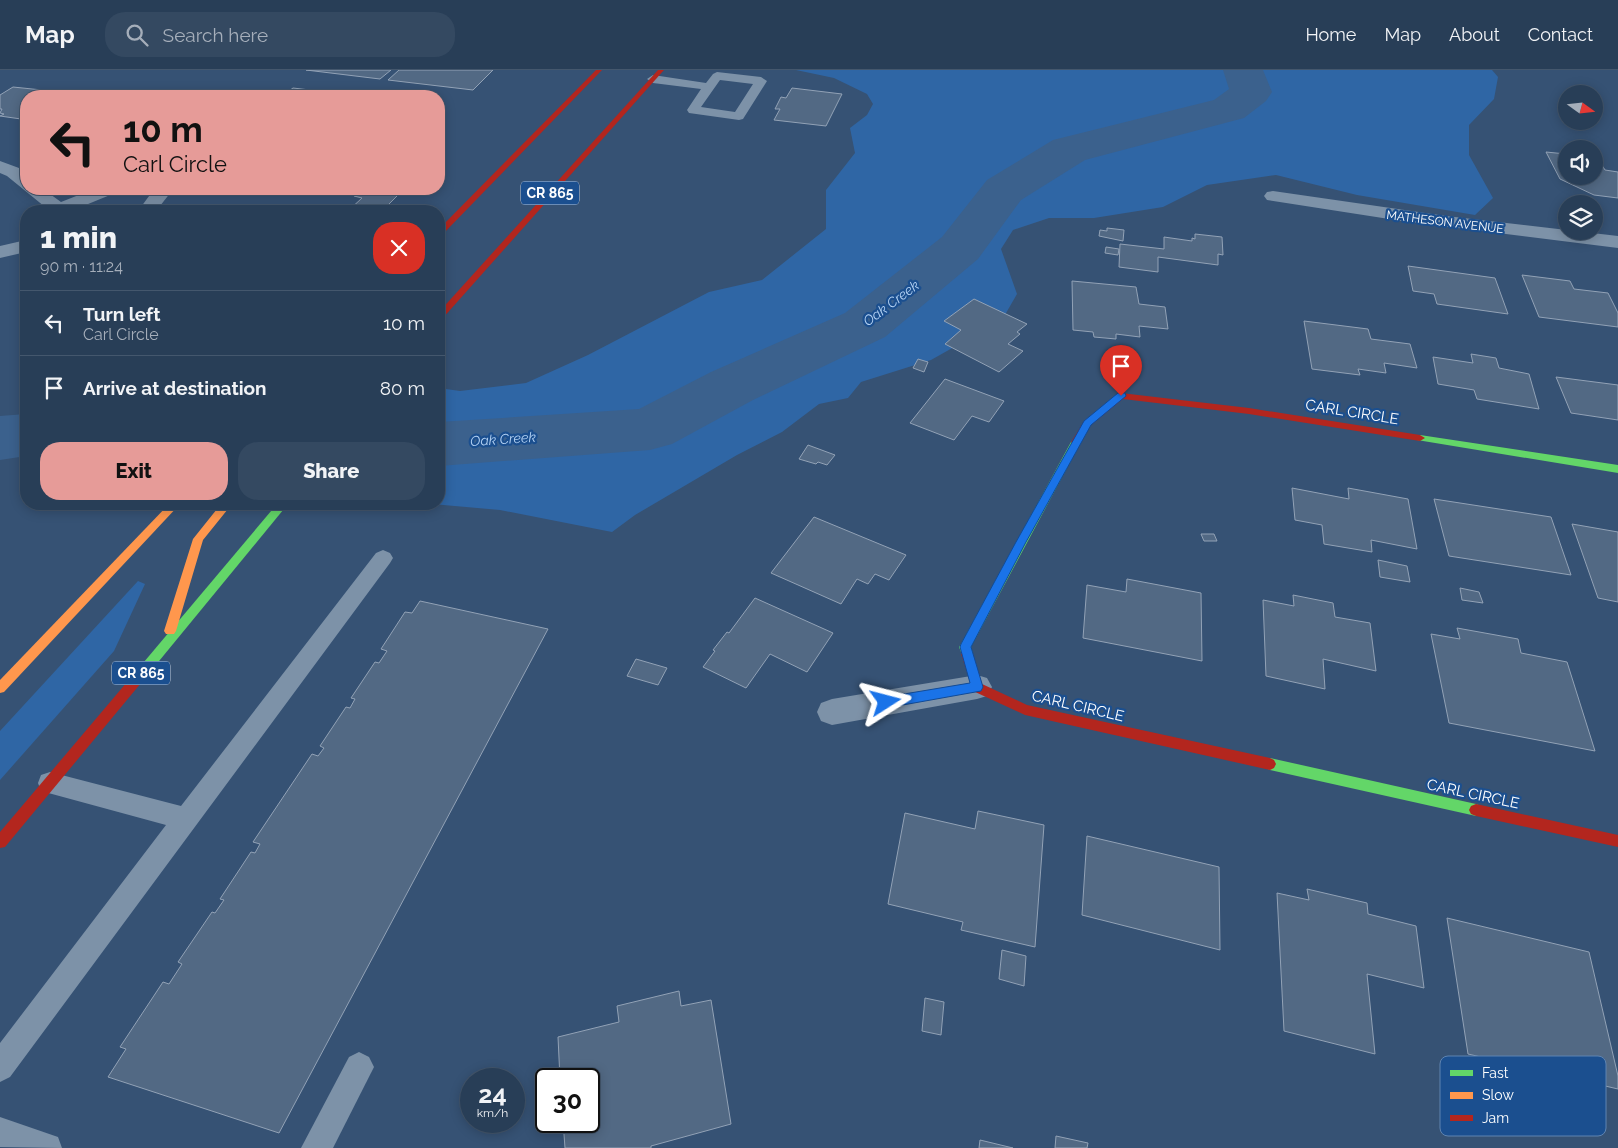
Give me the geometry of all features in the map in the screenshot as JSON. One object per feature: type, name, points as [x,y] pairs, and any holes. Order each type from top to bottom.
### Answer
[{"type":"main road","points":[[445,226],[599,70]]},
{"type":"main road","name":"CR 865","points":[[445,310],[657,75]]},
{"type":"main road","name":"CARL CIRCLE","points":[[1618,469],[1249,411],[1121,396],[1087,423],[1021,542],[966,647],[977,687],[1025,710],[1618,841]]},
{"type":"main road","points":[[0,688],[169,510]]},
{"type":"main road","points":[[167,642],[198,539],[222,510]]},
{"type":"main road","name":"CR 865","points":[[0,842],[278,510]]},
{"type":"street","points":[[0,166],[20,179]]},
{"type":"street","points":[[39,195],[52,205]]},
{"type":"street","points":[[73,205],[95,195]]},
{"type":"street","points":[[152,205],[160,195]]},
{"type":"street","name":"MATHESON AVENUE","points":[[1273,196],[1369,212],[1488,228],[1618,242]]},
{"type":"street","points":[[0,252],[20,247]]},
{"type":"street","points":[[832,712],[977,687]]},
{"type":"lane","points":[[657,75],[709,87]]},
{"type":"lane","points":[[717,76],[761,81],[738,116],[693,110],[709,87],[717,76]]},
{"type":"lane","points":[[0,1067],[383,558]]},
{"type":"lane","points":[[50,783],[186,820]]},
{"type":"lane","points":[[316,1148],[359,1067]]},
{"type":"lane","points":[[0,1132],[47,1148]]},
{"type":"shaded area","points":[[796,70],[1492,70],[1498,77],[1494,99],[1469,125],[1469,155],[1493,198],[1475,215],[1357,195],[1276,175],[1207,185],[1163,207],[1094,218],[1049,218],[1013,230],[1001,249],[1017,294],[1002,320],[931,360],[861,382],[848,398],[819,404],[782,432],[737,455],[635,515],[612,532],[500,510],[445,505],[445,389],[460,391],[526,383],[588,355],[709,292],[762,280],[826,229],[826,190],[855,153],[850,128],[867,115],[873,104],[867,94],[834,78]]},
{"type":"shaded area","points":[[138,581],[145,584],[114,651],[0,780],[0,731]]},
{"type":"building","points":[[306,70],[391,70],[380,79]]},
{"type":"building","points":[[399,70],[493,70],[473,90],[388,80]]},
{"type":"building","points":[[13,87],[42,90],[20,90],[20,119],[0,116],[4,114],[0,113],[2,109],[0,109],[0,95]]},
{"type":"building","points":[[293,88],[310,90],[290,90]]},
{"type":"building","points":[[792,88],[842,94],[826,126],[774,120],[780,109],[775,109],[781,97],[786,98]]},
{"type":"building","points":[[1546,152],[1558,153],[1558,175]]},
{"type":"building","points":[[1603,167],[1605,170],[1618,172],[1618,198],[1594,195],[1573,185],[1603,185]]},
{"type":"building","points":[[398,195],[388,205],[354,205],[362,198],[354,196]]},
{"type":"building","points":[[1107,228],[1124,230],[1123,241],[1099,236],[1100,230],[1107,231]]},
{"type":"building","points":[[1195,234],[1222,237],[1223,255],[1218,254],[1218,265],[1158,257],[1158,272],[1119,267],[1120,244],[1164,249],[1164,237],[1192,241],[1192,238],[1195,239]]},
{"type":"building","points":[[1106,247],[1119,249],[1118,255],[1105,253]]},
{"type":"building","points":[[1408,266],[1495,278],[1508,314],[1437,304],[1434,294],[1413,291]]},
{"type":"building","points":[[1522,275],[1570,281],[1574,289],[1608,293],[1618,313],[1618,327],[1539,317]]},
{"type":"building","points":[[1072,281],[1136,287],[1139,304],[1165,307],[1168,329],[1139,326],[1140,337],[1116,334],[1116,339],[1094,337],[1093,332],[1073,330]]},
{"type":"building","points":[[974,299],[1027,324],[1017,332],[1020,334],[1008,344],[1023,351],[999,372],[945,344],[961,330],[944,321]]},
{"type":"building","points":[[1304,321],[1368,329],[1371,339],[1410,344],[1417,368],[1384,363],[1386,373],[1358,369],[1360,375],[1312,369]]},
{"type":"building","points":[[1471,354],[1496,358],[1499,368],[1529,374],[1539,409],[1477,399],[1474,390],[1438,384],[1433,357],[1473,363]]},
{"type":"building","points":[[918,359],[928,362],[924,372],[913,368]]},
{"type":"building","points":[[1556,377],[1618,385],[1618,420],[1571,413]]},
{"type":"building","points":[[945,379],[1004,401],[989,422],[972,416],[954,440],[910,423]]},
{"type":"building","points":[[808,445],[835,455],[827,465],[799,459]]},
{"type":"building","points":[[1292,488],[1349,499],[1348,488],[1408,499],[1417,549],[1371,540],[1372,552],[1324,544],[1322,525],[1295,520]]},
{"type":"building","points":[[1434,499],[1551,517],[1571,575],[1449,556]]},
{"type":"building","points":[[814,517],[906,555],[889,580],[875,574],[868,584],[857,579],[841,604],[771,573]]},
{"type":"building","points":[[1572,524],[1618,532],[1618,602],[1598,598]]},
{"type":"building","points":[[1201,534],[1214,534],[1217,541],[1204,541]]},
{"type":"building","points":[[1378,560],[1407,566],[1410,582],[1380,577]]},
{"type":"building","points":[[1127,579],[1201,593],[1202,661],[1083,638],[1087,585],[1126,592]]},
{"type":"building","points":[[1460,588],[1479,592],[1483,603],[1462,600]]},
{"type":"building","points":[[1293,595],[1333,603],[1335,617],[1370,623],[1376,671],[1323,659],[1325,689],[1266,676],[1263,600],[1294,606]]},
{"type":"building","points":[[755,598],[833,633],[807,672],[770,654],[746,688],[703,667],[715,651],[713,650],[727,632],[729,633]]},
{"type":"building","points":[[420,601],[548,629],[279,1133],[108,1077],[126,1049],[120,1047],[163,982],[169,984],[182,964],[178,962],[212,912],[215,913],[224,900],[220,899],[251,852],[255,853],[260,844],[253,842],[312,754],[318,756],[324,748],[320,746],[346,707],[350,708],[355,699],[351,698],[375,662],[379,663],[387,651],[381,649],[405,612],[412,613]]},
{"type":"building","points":[[1457,628],[1518,639],[1521,653],[1567,662],[1595,751],[1449,723],[1431,634],[1460,639]]},
{"type":"building","points":[[636,659],[667,668],[658,685],[627,676]]},
{"type":"building","points":[[978,811],[1044,825],[1035,947],[961,930],[963,922],[888,904],[905,813],[975,829]]},
{"type":"building","points":[[1087,836],[1219,867],[1220,950],[1082,915]]},
{"type":"building","points":[[1307,889],[1367,903],[1368,914],[1416,926],[1424,988],[1367,974],[1375,1054],[1284,1031],[1277,893],[1309,900]]},
{"type":"building","points":[[1447,918],[1589,952],[1618,1076],[1618,1089],[1606,1086],[1606,1056],[1477,1056],[1468,1054]]},
{"type":"building","points":[[1002,950],[1026,956],[1024,986],[999,979]]},
{"type":"building","points":[[679,991],[681,1006],[711,1000],[731,1124],[651,1146],[651,1148],[565,1148],[564,1133],[600,1133],[600,1068],[559,1068],[558,1037],[619,1022],[617,1006]]},
{"type":"building","points":[[925,998],[944,1002],[941,1035],[922,1031]]},
{"type":"building","points":[[1056,1136],[1088,1143],[1087,1148],[1055,1148]]},
{"type":"building","points":[[980,1140],[1013,1148],[979,1148]]},
{"type":"waterway","name":"Oak Creek","points":[[445,444],[650,429],[732,386],[865,325],[960,248],[1004,190],[1069,150],[1229,109],[1251,92],[1243,70]]},
{"type":"waterway","name":"Oak Creek","points":[[0,438],[20,436]]},
{"type":"traffic: fast","points":[[1420,438],[1618,469]]},
{"type":"traffic: fast","points":[[967,654],[965,647],[1076,442]]},
{"type":"traffic: fast","points":[[137,679],[278,510]]},
{"type":"traffic: fast","points":[[1270,764],[1476,810]]},
{"type":"traffic: slow","points":[[0,688],[169,510]]},
{"type":"traffic: slow","points":[[170,631],[198,539],[222,510]]},
{"type":"traffic: jam","points":[[445,227],[599,70]]},
{"type":"traffic: jam","points":[[445,310],[661,70]]},
{"type":"traffic: jam","points":[[1076,442],[1087,423],[1121,396],[1249,411],[1420,438]]},
{"type":"traffic: jam","points":[[967,654],[977,687],[1025,710],[1270,764]]},
{"type":"traffic: jam","points":[[0,842],[137,679]]},
{"type":"traffic: jam","points":[[1476,810],[1618,841]]},
{"type":"route","points":[[886,702],[977,687],[966,647],[1021,542],[1087,423],[1121,396]]}]
